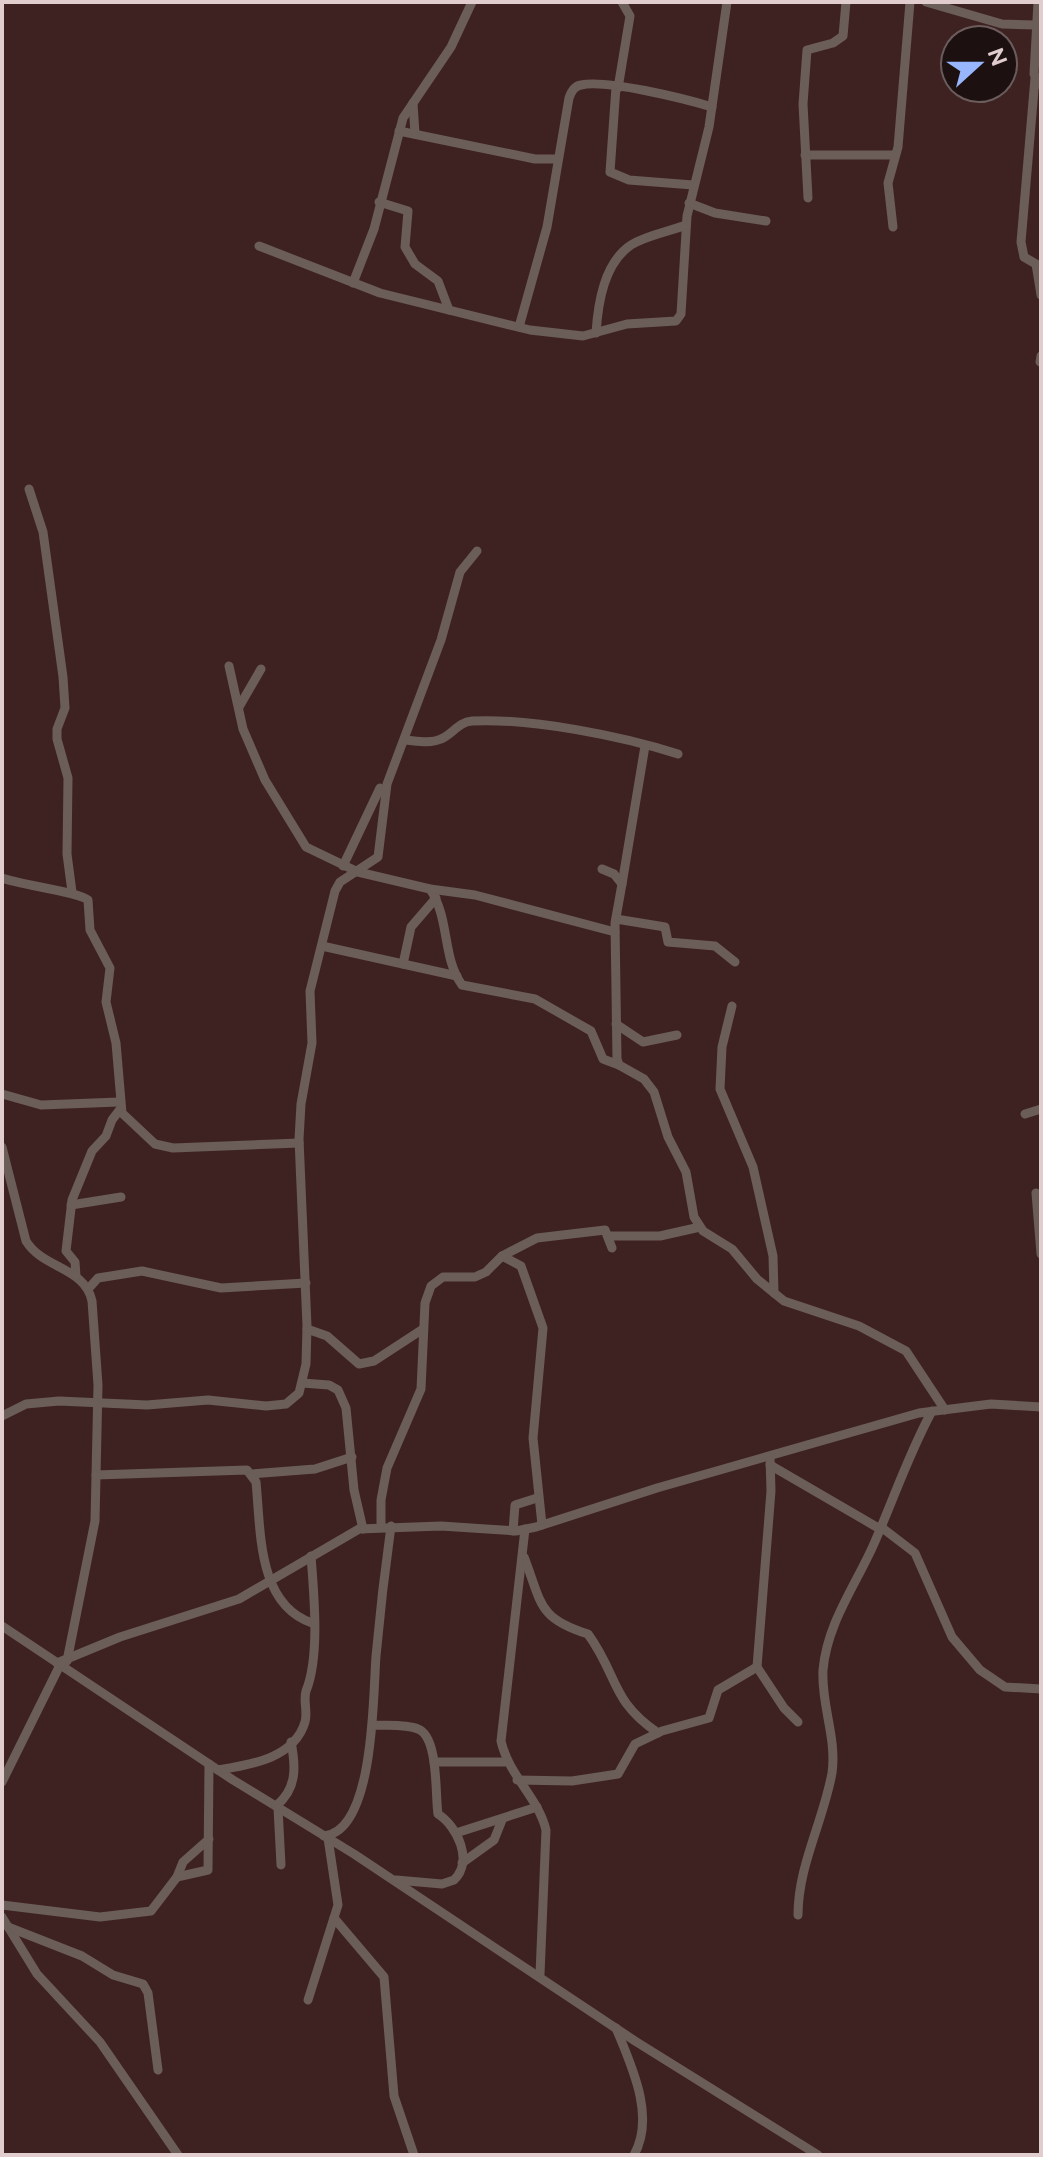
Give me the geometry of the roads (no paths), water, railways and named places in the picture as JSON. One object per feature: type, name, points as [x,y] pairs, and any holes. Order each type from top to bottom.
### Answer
[{"type":"street","points":[[353,283],[374,229],[399,131],[413,103],[463,27],[472,2]]},
{"type":"street","points":[[259,246],[353,283],[519,327],[583,336],[627,324],[654,325],[680,318],[689,203],[712,107],[727,2]]},
{"type":"street","points":[[808,198],[803,104],[807,50],[833,43],[843,36],[846,2]]},
{"type":"street","points":[[893,227],[888,183],[895,155],[910,2]]},
{"type":"street","points":[[926,2],[1002,24],[1038,23]]},
{"type":"street","points":[[1038,2],[1038,81],[1021,242],[1024,257],[1036,264],[1041,295]]},
{"type":"street","points":[[628,4],[610,172],[629,180],[693,185]]},
{"type":"street","points":[[519,327],[547,227],[556,159],[569,98],[575,87],[583,84],[617,88],[712,107]]},
{"type":"street","points":[[413,103],[415,134]]},
{"type":"street","points":[[399,131],[535,159],[556,159]]},
{"type":"street","points":[[805,155],[895,155]]},
{"type":"street","points":[[379,202],[408,211],[405,247],[415,264],[438,281],[449,310]]},
{"type":"street","points":[[689,203],[715,213],[766,221]]},
{"type":"street","points":[[596,333],[602,287],[624,251],[640,241],[686,225]]},
{"type":"street","points":[[29,489],[43,532],[63,677],[65,708],[57,729],[57,739],[68,778],[67,854],[72,892]]},
{"type":"street","points":[[2,1406],[59,1401],[147,1405],[208,1400],[279,1405],[295,1399],[302,1383],[307,1329],[299,1143],[301,1104],[312,1043],[310,991],[335,891],[340,882],[378,857],[383,798],[441,640],[460,572],[477,551]]},
{"type":"street","points":[[229,666],[243,729],[265,780],[306,847],[358,872],[433,894],[475,895],[615,932]]},
{"type":"street","points":[[239,707],[261,669]]},
{"type":"street","points":[[405,740],[425,743],[440,740],[469,721],[551,726],[678,754]]},
{"type":"street","points":[[619,1065],[616,919],[645,746]]},
{"type":"street","points":[[343,866],[386,772],[397,758]]},
{"type":"street","points":[[602,869],[614,874],[622,884]]},
{"type":"street","points":[[2,878],[30,887],[72,892],[88,900],[90,930],[110,968],[106,1002],[116,1043],[120,1105],[129,1122],[155,1144],[164,1146],[204,1149],[299,1143]]},
{"type":"street","points":[[403,964],[411,927],[433,894]]},
{"type":"street","points":[[433,894],[444,914],[457,976]]},
{"type":"street","points":[[616,919],[663,926],[668,942],[715,946],[735,962]]},
{"type":"street","points":[[322,946],[457,976],[469,988],[504,990],[535,999],[591,1031],[603,1059],[644,1079],[654,1092],[668,1137],[686,1172],[694,1217],[700,1227],[737,1253],[757,1279],[794,1306],[859,1326],[906,1351],[945,1410]]},
{"type":"street","points":[[732,1006],[722,1047],[720,1089],[753,1167],[773,1256],[774,1293]]},
{"type":"street","points":[[616,1024],[643,1042],[677,1035]]},
{"type":"street","points":[[2,1094],[41,1105],[120,1105]]},
{"type":"street","points":[[76,1276],[75,1262],[66,1251],[71,1205],[92,1151],[106,1136],[120,1105]]},
{"type":"street","points":[[1025,1114],[1041,1109]]},
{"type":"street","points":[[2,1147],[32,1251],[42,1260],[76,1276],[89,1288],[97,1401],[94,1538],[61,1663],[2,1782]]},
{"type":"street","points":[[1036,1193],[1041,1254]]},
{"type":"street","points":[[71,1205],[121,1197]]},
{"type":"street","points":[[609,1236],[660,1236],[700,1227]]},
{"type":"street","points":[[326,1837],[348,1821],[369,1758],[374,1725],[386,1526],[381,1500],[387,1468],[421,1389],[425,1303],[436,1280],[451,1276],[475,1277],[486,1272],[502,1256],[537,1238],[605,1230],[612,1248]]},
{"type":"street","points":[[502,1256],[521,1266],[543,1328],[533,1438],[542,1525]]},
{"type":"street","points":[[89,1288],[98,1278],[142,1271],[221,1288],[306,1283]]},
{"type":"street","points":[[307,1329],[327,1336],[359,1364],[374,1361],[423,1329]]},
{"type":"street","points":[[302,1383],[318,1382],[338,1390],[346,1408],[354,1490],[363,1529]]},
{"type":"street","points":[[61,1663],[120,1637],[239,1599],[343,1536],[363,1529],[386,1526],[525,1529],[657,1488],[770,1461],[865,1427],[932,1411],[991,1404],[1041,1407]]},
{"type":"street","points":[[2,1416],[13,1407]]},
{"type":"street","points":[[798,1915],[798,1893],[831,1773],[834,1749],[823,1670],[827,1650],[838,1616],[880,1528],[912,1447],[932,1411]]},
{"type":"street","points":[[96,1475],[229,1468],[252,1474],[315,1469],[352,1457]]},
{"type":"street","points":[[770,1461],[915,1553],[952,1637],[980,1670],[1005,1687],[1041,1689]]},
{"type":"street","points":[[770,1461],[757,1667],[784,1708],[798,1722]]},
{"type":"street","points":[[252,1474],[269,1582],[279,1601],[312,1623]]},
{"type":"street","points":[[513,1531],[515,1505],[537,1498]]},
{"type":"street","points":[[525,1529],[501,1741],[505,1762],[537,1807],[546,1830],[540,1974]]},
{"type":"street","points":[[522,1554],[544,1610],[554,1621],[588,1634],[622,1702],[635,1718],[658,1733]]},
{"type":"street","points":[[214,1767],[261,1763],[299,1735],[306,1719],[305,1696],[314,1666],[311,1556]]},
{"type":"street","points":[[2,1626],[214,1767],[540,1974],[616,2028],[818,2155]]},
{"type":"street","points":[[517,1780],[572,1781],[618,1774],[628,1751],[658,1733],[709,1718],[718,1690],[757,1667]]},
{"type":"street","points":[[374,1725],[419,1729],[425,1734],[434,1762],[438,1814],[452,1825],[456,1833],[462,1863],[461,1874],[442,1884],[389,1878]]},
{"type":"street","points":[[281,1865],[277,1807],[286,1798],[294,1780],[291,1742]]},
{"type":"street","points":[[2,1761],[18,1747]]},
{"type":"street","points":[[434,1762],[505,1762]]},
{"type":"street","points":[[177,1877],[208,1870],[214,1767]]},
{"type":"street","points":[[456,1833],[537,1807]]},
{"type":"street","points":[[462,1863],[494,1840],[502,1820]]},
{"type":"street","points":[[308,2000],[338,1897],[326,1837]]},
{"type":"street","points":[[2,1905],[100,1917],[145,1914],[158,1907],[183,1862],[209,1839]]},
{"type":"street","points":[[2,1917],[50,1991],[112,2056],[178,2155]]},
{"type":"street","points":[[334,1918],[384,1977],[394,2096],[414,2155]]},
{"type":"street","points":[[8,1927],[82,1956],[113,1975],[143,1984],[148,1993],[158,2070]]},
{"type":"street","points":[[616,2028],[639,2095],[643,2138],[634,2155]]}]
